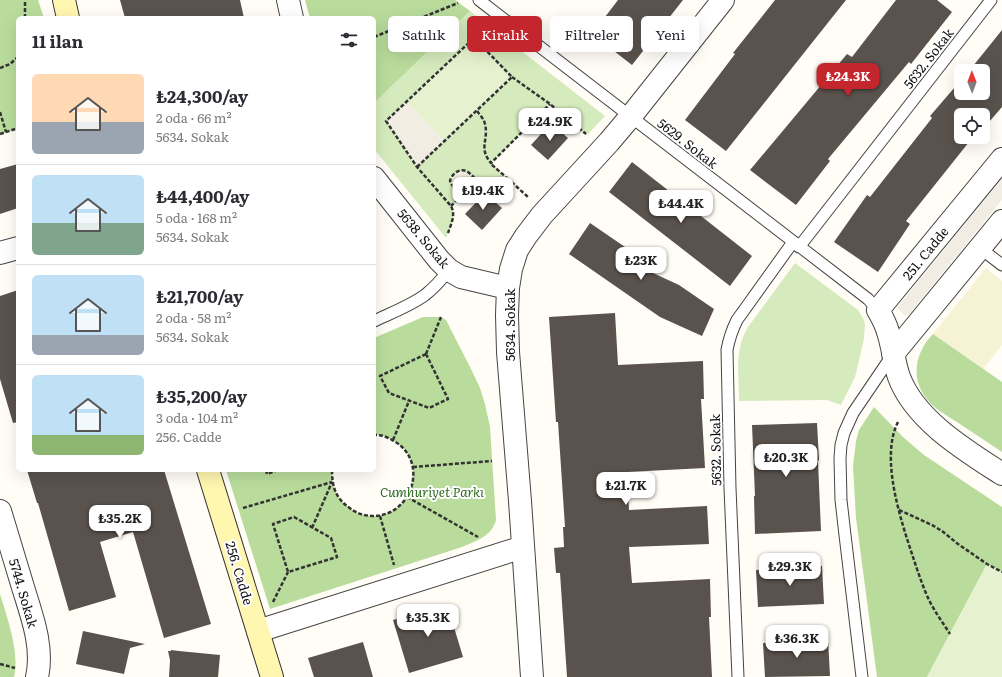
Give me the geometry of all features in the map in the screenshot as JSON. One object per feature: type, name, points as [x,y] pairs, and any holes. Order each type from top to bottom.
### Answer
[{"type":"street","points":[[64,0],[68,16]]},
{"type":"street","points":[[288,0],[292,16]]},
{"type":"street","name":"5634. Sokak","points":[[532,677],[508,352],[508,288],[511,269],[517,250],[542,215],[631,116],[723,0]]},
{"type":"street","name":"251. Cadde","points":[[878,310],[1002,159]]},
{"type":"street","name":"5638. Sokak","points":[[376,181],[439,260],[450,270],[461,277],[508,288]]},
{"type":"street","points":[[893,354],[1002,221]]},
{"type":"street","points":[[0,253],[16,249]]},
{"type":"street","points":[[878,310],[888,330],[898,372],[905,390],[912,401],[935,426],[960,446],[1002,474]]},
{"type":"street","name":"256. Cadde","points":[[209,472],[272,677]]},
{"type":"street","name":"5744. Sokak","points":[[0,511],[35,627],[39,659],[36,677]]},
{"type":"street","points":[[258,631],[523,547]]},
{"type":"lane","name":"5629. Sokak","points":[[479,0],[868,299],[878,310]]},
{"type":"lane","name":"5632. Sokak","points":[[738,677],[734,612],[730,488],[728,350],[732,329],[737,320],[796,244],[991,0]]},
{"type":"lane","points":[[980,248],[1002,265]]},
{"type":"lane","points":[[376,320],[416,301],[427,294],[450,270]]},
{"type":"lane","points":[[862,677],[841,500],[841,445],[844,432],[850,418],[893,354]]},
{"type":"path","points":[[25,0],[25,16]]},
{"type":"path","points":[[376,36],[458,3]]},
{"type":"path","points":[[446,238],[454,210],[417,167],[386,121],[474,38],[512,78],[550,104],[587,135]]},
{"type":"path","points":[[0,68],[10,64],[16,59]]},
{"type":"path","points":[[417,167],[512,78]]},
{"type":"path","points":[[491,163],[550,104]]},
{"type":"path","points":[[477,111],[482,116],[486,125],[484,149],[487,159],[529,198]]},
{"type":"path","points":[[0,112],[6,132]]},
{"type":"path","points":[[0,134],[16,129]]},
{"type":"path","points":[[462,196],[450,181],[452,176],[458,171],[468,172],[478,182]]},
{"type":"path","points":[[451,206],[475,183],[502,184],[508,178]]},
{"type":"path","points":[[426,354],[448,399],[429,408],[389,393],[380,376],[426,354],[441,317]]},
{"type":"path","points":[[393,440],[409,401]]},
{"type":"path","points":[[898,422],[893,436],[891,455],[892,471],[902,524],[929,601],[950,634]]},
{"type":"path","points":[[332,472],[332,482],[336,494],[344,505],[355,512],[367,516],[380,516],[392,511],[403,503],[410,492],[413,480],[413,467],[408,454],[393,440],[376,435]]},
{"type":"path","points":[[413,467],[492,461]]},
{"type":"path","points":[[238,509],[332,482]]},
{"type":"path","points":[[312,528],[332,482]]},
{"type":"path","points":[[407,497],[480,538]]},
{"type":"path","points":[[899,510],[942,531],[987,564],[1002,572]]},
{"type":"path","points":[[380,516],[395,568]]},
{"type":"path","points":[[273,603],[288,572],[273,524],[294,517],[331,538],[337,557],[288,572]]},
{"type":"path","points":[[0,664],[15,668]]},
{"type":"shaded area","points":[[406,101],[444,141],[417,167],[386,121]]},
{"type":"shaded area","points":[[459,171],[468,172],[478,182],[475,183],[462,196],[450,181],[451,177]]},
{"type":"shaded area","points":[[1002,179],[1002,200],[909,314],[905,316],[898,309],[899,305]]},
{"type":"shaded area","points":[[986,268],[1002,281],[1002,345],[983,369],[933,334]]},
{"type":"green space","points":[[0,0],[38,0],[43,16],[16,16],[16,129],[0,134]]},
{"type":"green space","points":[[305,0],[455,0],[470,11],[459,22],[459,16],[388,16],[388,52],[427,52],[376,101],[376,16],[309,16]]},
{"type":"green space","points":[[470,11],[476,16],[467,16],[467,45],[386,121],[417,166],[512,78],[487,52],[523,52],[605,116],[587,135],[550,104],[492,163],[507,178],[505,182],[498,184],[478,182],[468,172],[457,172],[452,185],[462,196],[451,206],[453,210],[453,218],[446,238],[376,151],[376,101],[427,52],[459,52],[459,22]]},
{"type":"green space","points":[[467,44],[467,52],[488,52],[512,77],[444,141],[406,101]]},
{"type":"green space","points":[[795,263],[858,310],[865,324],[864,339],[855,377],[841,405],[827,400],[739,401],[738,363],[744,336],[748,327]]},
{"type":"green space","name":"Cumhuriyet Parkı","points":[[423,317],[441,317],[446,320],[480,388],[485,404],[490,427],[496,520],[494,526],[483,537],[462,547],[270,609],[227,472],[332,472],[334,488],[338,497],[354,511],[368,516],[374,516],[387,513],[398,507],[407,497],[412,486],[413,473],[411,461],[405,450],[394,441],[382,435],[376,435],[376,337]]},
{"type":"green space","points":[[933,334],[1002,382],[1002,452],[937,409],[928,401],[922,392],[918,383],[917,363],[920,353]]},
{"type":"green space","points":[[874,407],[903,437],[924,455],[1002,507],[1002,572],[987,564],[927,677],[877,677],[856,518],[853,466],[859,430]]},
{"type":"green space","points":[[987,564],[1002,572],[1002,677],[927,677]]},
{"type":"green space","points":[[0,594],[14,646],[14,677],[0,677]]},
{"type":"building","points":[[120,0],[240,0],[244,16],[124,16]]},
{"type":"building","points":[[618,0],[683,0],[670,16],[641,16],[642,52],[632,65],[615,52],[633,52],[633,16],[606,16]]},
{"type":"building","points":[[775,0],[846,0],[726,151],[685,120],[735,54],[733,53]]},
{"type":"building","points":[[896,0],[937,0],[952,12],[911,64],[909,62],[828,159],[830,161],[796,205],[750,170],[847,54],[852,57]]},
{"type":"building","points":[[1002,30],[1002,107],[990,121],[990,108],[954,108],[954,144],[967,144],[906,221],[910,224],[878,272],[834,242],[867,195],[870,197],[932,118],[930,116],[954,88],[954,100],[990,100],[990,64],[975,64]]},
{"type":"building","points":[[551,123],[568,138],[548,160],[531,145]]},
{"type":"building","points":[[632,162],[752,256],[730,286],[609,192]]},
{"type":"building","points":[[16,165],[16,209],[0,214],[0,169]]},
{"type":"building","points":[[485,193],[502,208],[482,230],[465,214]]},
{"type":"building","points":[[590,223],[644,260],[640,267],[679,285],[714,309],[702,336],[660,317],[569,254]]},
{"type":"building","points":[[16,291],[16,422],[13,423],[0,379],[0,296]]},
{"type":"building","points":[[615,313],[618,365],[703,361],[704,399],[701,399],[705,468],[627,472],[629,510],[707,506],[709,544],[629,547],[632,583],[710,579],[711,617],[709,617],[712,677],[567,677],[560,573],[556,573],[554,548],[564,547],[563,527],[565,527],[549,317]]},
{"type":"building","points":[[817,423],[821,531],[755,534],[752,425]]},
{"type":"building","points":[[28,472],[165,472],[211,624],[164,638],[133,532],[100,542],[116,597],[69,611]]},
{"type":"building","points":[[822,566],[824,604],[758,607],[756,570]]},
{"type":"building","points":[[447,604],[463,657],[409,673],[393,620]]},
{"type":"building","points":[[83,631],[145,644],[130,648],[124,674],[76,664]]},
{"type":"building","points":[[828,639],[830,676],[765,677],[763,643]]},
{"type":"building","points":[[363,642],[373,677],[314,677],[308,658]]},
{"type":"building","points":[[171,650],[220,655],[218,677],[169,677],[170,660],[168,651]]}]
